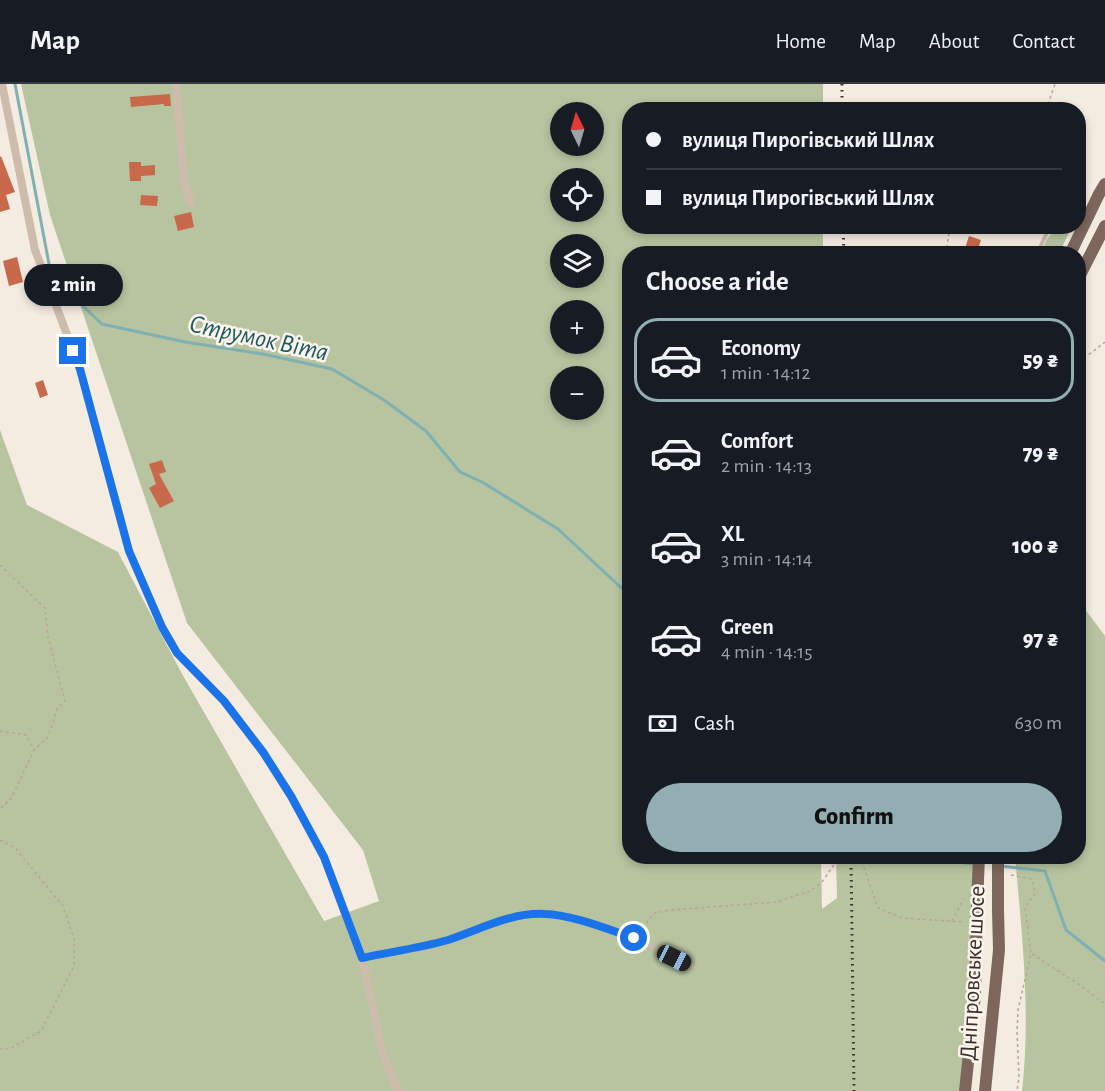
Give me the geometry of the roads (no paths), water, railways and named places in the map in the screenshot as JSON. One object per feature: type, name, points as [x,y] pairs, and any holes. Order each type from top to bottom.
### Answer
[{"type":"main road","points":[[1086,214],[1103,186]]},
{"type":"main road","points":[[1086,263],[1105,226]]},
{"type":"main road","name":"Дніпровське шосе","points":[[965,1091],[975,995],[979,864]]},
{"type":"main road","name":"Дніпровське шосе","points":[[986,1091],[999,950],[998,864]]},
{"type":"street","points":[[2,84],[35,250],[80,369],[129,551],[162,627],[177,653],[224,701],[263,752],[291,796],[324,857],[362,958],[382,1051],[399,1091]]},
{"type":"street","points":[[176,84],[184,180],[191,203]]},
{"type":"lane","points":[[362,958],[447,940],[528,914],[545,914],[563,916],[634,938],[694,967]]},
{"type":"waterway","name":"Струмок Віта","points":[[15,84],[49,264],[68,292],[102,324],[332,369],[384,400],[426,431],[460,472],[482,482],[558,529],[622,589]]},
{"type":"waterway","name":"Струмок Віта","points":[[1000,866],[1045,871],[1066,930],[1105,961]]},
{"type":"railway","points":[[842,84],[842,102]]},
{"type":"railway","points":[[843,234],[844,246]]},
{"type":"railway","points":[[851,864],[854,1091]]}]
